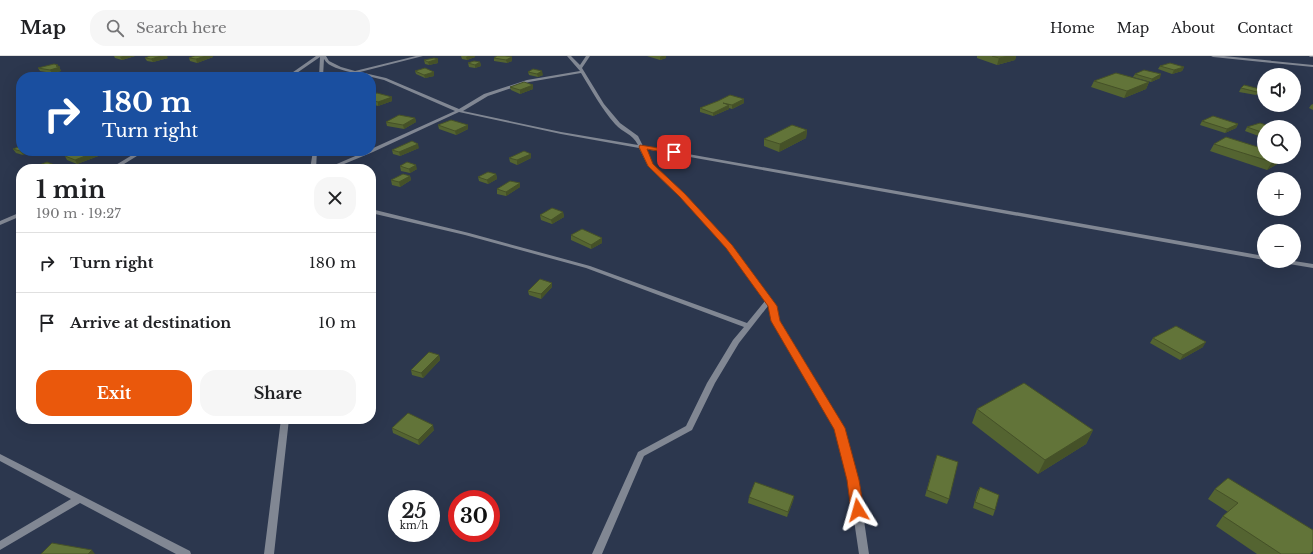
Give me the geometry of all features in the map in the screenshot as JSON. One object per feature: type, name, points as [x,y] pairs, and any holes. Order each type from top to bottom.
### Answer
[{"type":"street","points":[[295,72],[319,56]]},
{"type":"street","points":[[323,56],[327,62],[340,68],[355,72],[421,56]]},
{"type":"street","points":[[321,72],[323,56]]},
{"type":"street","points":[[569,56],[582,70],[602,105],[618,124],[636,137],[650,165],[682,196],[729,246],[772,306],[776,321],[840,428],[853,480],[864,554]]},
{"type":"street","points":[[582,70],[588,56]]},
{"type":"street","points":[[1213,56],[1313,66]]},
{"type":"street","points":[[376,149],[459,111],[486,95],[528,81],[582,70]]},
{"type":"street","points":[[376,77],[385,79],[459,111],[561,133],[1257,257]]},
{"type":"street","points":[[121,164],[134,156]]},
{"type":"street","points":[[340,164],[359,156]]},
{"type":"street","points":[[376,212],[467,234],[588,267],[749,326]]},
{"type":"street","points":[[0,223],[16,216]]},
{"type":"street","points":[[1301,264],[1313,266]]},
{"type":"street","points":[[597,554],[641,454],[688,428],[711,383],[736,342],[768,301]]},
{"type":"street","points":[[269,554],[284,424]]},
{"type":"street","points":[[0,457],[186,554]]},
{"type":"street","points":[[0,546],[80,499]]},
{"type":"building","points":[[150,56],[161,56],[151,59],[145,58]]},
{"type":"building","points":[[195,56],[206,56],[196,59],[189,58]]},
{"type":"building","points":[[497,56],[512,57],[506,60],[494,58]]},
{"type":"building","points":[[992,56],[1009,56],[999,58]]},
{"type":"building","points":[[434,58],[438,59],[428,62],[424,60]]},
{"type":"building","points":[[474,61],[480,62],[475,65],[468,63]]},
{"type":"building","points":[[1170,63],[1184,67],[1174,70],[1160,66]]},
{"type":"building","points":[[54,64],[60,67],[50,70],[38,68]]},
{"type":"building","points":[[425,68],[434,72],[424,75],[415,71]]},
{"type":"building","points":[[533,69],[542,71],[537,74],[528,72]]},
{"type":"building","points":[[1144,70],[1161,74],[1152,79],[1135,74]]},
{"type":"building","points":[[1116,73],[1149,82],[1127,91],[1094,81]]},
{"type":"building","points":[[524,82],[533,85],[520,90],[510,87]]},
{"type":"building","points":[[1244,85],[1257,88],[1257,92],[1241,88]]},
{"type":"building","points":[[376,93],[392,97],[378,102],[376,101]]},
{"type":"building","points":[[730,95],[744,99],[732,105],[723,103],[729,105],[713,113],[700,108],[718,101]]},
{"type":"building","points":[[399,115],[415,118],[403,125],[386,122]]},
{"type":"building","points":[[1213,116],[1238,124],[1227,129],[1202,121]]},
{"type":"building","points":[[451,120],[468,125],[455,131],[438,125]]},
{"type":"building","points":[[1257,124],[1257,131],[1247,127]]},
{"type":"building","points":[[792,125],[807,130],[780,144],[764,139]]},
{"type":"building","points":[[1226,137],[1257,147],[1257,157],[1214,144]]},
{"type":"building","points":[[412,141],[418,144],[399,152],[392,150]]},
{"type":"building","points":[[524,151],[531,154],[517,160],[509,158]]},
{"type":"building","points":[[65,156],[85,156],[75,160]]},
{"type":"building","points":[[47,162],[52,164],[42,164]]},
{"type":"building","points":[[407,162],[416,165],[409,169],[400,166]]},
{"type":"building","points":[[488,172],[496,174],[487,180],[478,177]]},
{"type":"building","points":[[403,174],[410,176],[399,182],[391,180]]},
{"type":"building","points":[[510,181],[520,183],[506,192],[497,189]]},
{"type":"building","points":[[552,208],[563,212],[551,220],[540,215]]},
{"type":"building","points":[[582,229],[602,238],[591,245],[571,235]]},
{"type":"building","points":[[540,279],[552,283],[541,294],[528,291]]},
{"type":"building","points":[[1176,326],[1206,342],[1183,355],[1153,338]]},
{"type":"building","points":[[429,352],[439,355],[421,373],[411,370]]},
{"type":"building","points":[[1024,383],[1093,430],[1045,460],[977,409]]},
{"type":"building","points":[[408,413],[433,425],[418,440],[392,428]]},
{"type":"building","points":[[937,455],[958,462],[949,499],[927,490]]},
{"type":"building","points":[[1228,478],[1313,530],[1313,551],[1310,554],[1281,554],[1223,516],[1238,503],[1215,489]]},
{"type":"building","points":[[755,482],[794,496],[788,512],[749,497]]},
{"type":"building","points":[[980,487],[999,495],[995,510],[975,502]]},
{"type":"building","points":[[52,543],[92,550],[88,554],[41,554]]},
{"type":"route","points":[[674,152],[642,147],[650,165],[682,196],[729,246],[772,306],[776,321],[840,428],[853,480],[858,510]]}]
